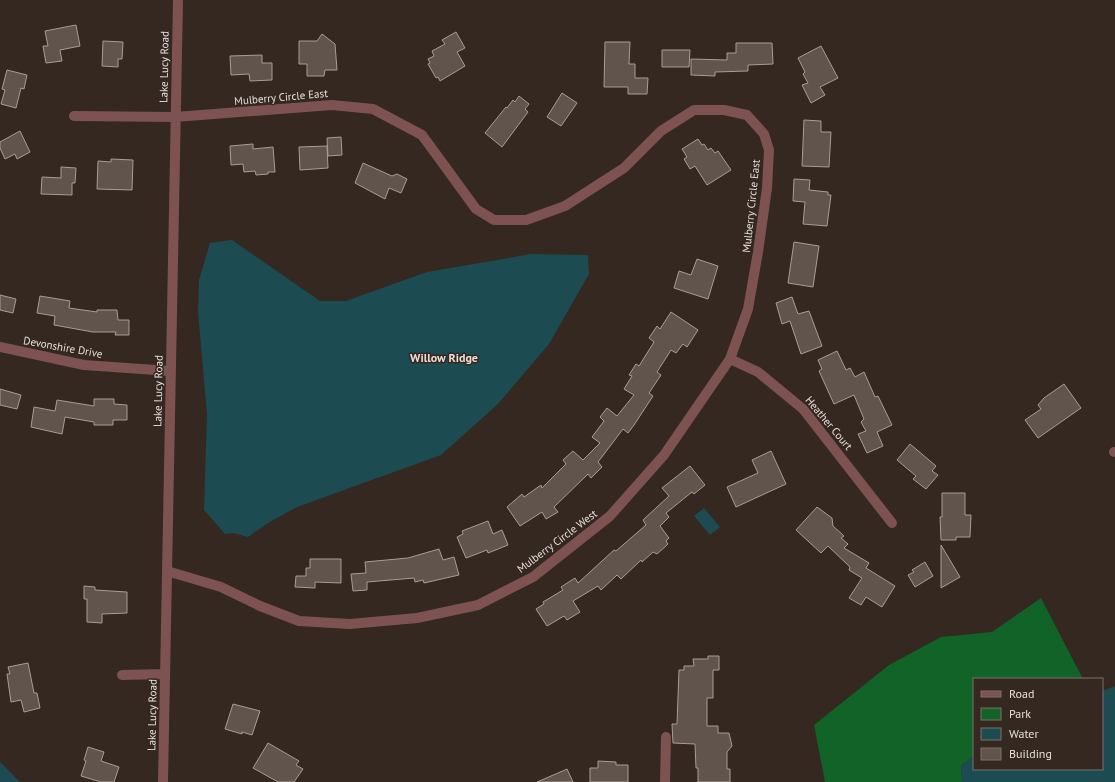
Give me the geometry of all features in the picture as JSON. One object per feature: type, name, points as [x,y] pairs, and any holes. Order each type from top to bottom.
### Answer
[{"type":"street","name":"Lake Lucy Road","points":[[163,782],[178,0]]},
{"type":"street","name":"Mulberry Circle East","points":[[74,116],[175,117],[332,105],[373,109],[422,135],[476,209],[494,220],[526,220],[565,206],[624,168],[661,131],[694,110],[724,110],[747,115],[764,134],[769,150],[767,188],[748,309],[730,359]]},
{"type":"street","name":"Devonshire Drive","points":[[0,347],[84,365],[170,371]]},
{"type":"street","name":"Heather Court","points":[[730,359],[758,372],[803,409],[892,523]]},
{"type":"street","name":"Mulberry Circle West","points":[[167,571],[221,587],[260,606],[299,620],[350,624],[417,618],[478,605],[532,577],[610,516],[664,456],[730,359]]},
{"type":"street","points":[[122,675],[165,674]]},
{"type":"street","points":[[665,782],[666,737]]},
{"type":"green space","points":[[1041,598],[1082,678],[973,678],[973,757],[961,766],[962,782],[825,782],[814,725],[889,665],[941,637],[992,632]]},
{"type":"water","points":[[232,240],[320,301],[346,301],[427,272],[531,254],[588,255],[589,274],[549,344],[498,404],[441,455],[297,507],[268,523],[248,537],[233,533],[225,534],[204,510],[207,414],[198,312],[199,280],[210,243]]},
{"type":"water","points":[[704,508],[720,527],[710,535],[694,516]]},
{"type":"water","points":[[1115,686],[1115,782],[962,782],[961,766],[973,757],[973,770],[1103,770],[1103,691]]},
{"type":"water","points":[[0,762],[20,782],[0,782]]},
{"type":"building","points":[[76,25],[80,46],[60,50],[62,61],[46,63],[43,46],[48,46],[45,31]]},
{"type":"building","points":[[456,32],[465,48],[457,52],[465,66],[440,81],[438,77],[436,78],[428,64],[430,63],[428,59],[434,56],[432,51],[445,44],[442,40]]},
{"type":"building","points":[[322,34],[335,44],[337,70],[325,70],[324,76],[307,76],[307,64],[299,64],[299,41],[317,41]]},
{"type":"building","points":[[103,41],[123,42],[122,59],[118,59],[118,67],[102,66]]},
{"type":"building","points":[[605,42],[630,42],[629,64],[635,64],[635,78],[648,78],[647,94],[628,94],[628,87],[604,87]]},
{"type":"building","points":[[736,43],[772,43],[773,64],[748,65],[748,71],[715,72],[715,76],[691,75],[691,59],[727,60],[727,53],[736,53]]},
{"type":"building","points":[[821,46],[838,78],[820,87],[825,95],[811,103],[802,85],[808,83],[803,74],[805,72],[798,58]]},
{"type":"building","points":[[662,50],[690,50],[689,67],[662,67]]},
{"type":"building","points":[[262,55],[262,63],[272,63],[272,80],[250,81],[249,74],[231,75],[230,56]]},
{"type":"building","points":[[7,70],[27,75],[24,89],[21,88],[16,108],[1,104],[5,90],[2,89]]},
{"type":"building","points":[[562,93],[577,103],[561,126],[547,117]]},
{"type":"building","points":[[519,96],[529,104],[525,109],[528,112],[502,147],[485,133],[506,107],[507,108],[513,100],[515,102]]},
{"type":"building","points":[[804,120],[821,121],[821,132],[831,132],[829,167],[802,166]]},
{"type":"building","points":[[20,131],[30,152],[17,159],[15,154],[5,159],[0,148],[0,142]]},
{"type":"building","points":[[341,137],[342,155],[328,156],[327,138]]},
{"type":"building","points":[[698,139],[708,150],[711,148],[715,153],[718,151],[731,170],[707,185],[695,166],[690,169],[684,159],[687,157],[682,149]]},
{"type":"building","points":[[253,144],[253,149],[273,147],[275,172],[256,175],[255,171],[244,172],[243,164],[231,165],[230,146]]},
{"type":"building","points":[[327,146],[328,168],[300,170],[299,147]]},
{"type":"building","points":[[111,159],[133,160],[132,190],[97,189],[98,161],[111,162]]},
{"type":"building","points":[[363,163],[392,176],[397,174],[407,179],[401,193],[389,188],[385,199],[355,183]]},
{"type":"building","points":[[61,167],[76,168],[75,183],[72,183],[72,195],[41,194],[42,177],[61,178]]},
{"type":"building","points":[[794,179],[810,180],[809,190],[828,192],[828,195],[831,195],[827,226],[803,224],[805,202],[793,201]]},
{"type":"building","points":[[794,242],[819,246],[813,287],[788,283]]},
{"type":"building","points":[[697,259],[718,266],[708,299],[674,288],[679,271],[691,275]]},
{"type":"building","points":[[0,295],[16,299],[13,313],[0,310]]},
{"type":"building","points":[[40,296],[70,301],[69,308],[97,312],[97,310],[117,310],[118,320],[129,320],[129,335],[115,335],[116,332],[93,332],[54,325],[55,316],[37,313]]},
{"type":"building","points":[[792,297],[798,314],[809,311],[822,346],[801,354],[790,321],[782,324],[776,303]]},
{"type":"building","points":[[671,312],[698,330],[687,347],[683,344],[676,353],[671,350],[657,372],[661,375],[649,393],[653,396],[634,425],[628,433],[623,429],[598,462],[602,467],[591,478],[588,474],[554,507],[558,512],[546,519],[542,512],[520,526],[507,507],[522,494],[524,497],[541,485],[542,488],[566,464],[563,460],[573,451],[583,460],[600,443],[592,437],[604,421],[600,417],[607,408],[617,416],[634,395],[624,389],[632,376],[629,375],[636,364],[639,366],[654,342],[649,338],[657,326],[660,329]]},
{"type":"building","points":[[837,351],[846,370],[850,368],[855,377],[864,372],[875,397],[878,396],[892,425],[877,432],[883,446],[867,453],[858,434],[866,431],[861,422],[864,419],[854,395],[834,404],[819,371],[822,369],[818,360]]},
{"type":"building","points":[[1064,384],[1081,408],[1038,438],[1025,420],[1041,409],[1038,405],[1044,398]]},
{"type":"building","points":[[0,389],[21,395],[17,409],[0,405]]},
{"type":"building","points":[[94,399],[114,399],[114,404],[127,405],[127,420],[113,420],[113,425],[94,425],[94,422],[65,417],[62,434],[31,427],[34,407],[55,411],[57,400],[94,406]]},
{"type":"building","points":[[910,444],[936,466],[932,471],[938,475],[926,489],[913,479],[916,476],[897,460]]},
{"type":"building","points":[[771,451],[786,484],[736,507],[727,487],[758,473],[752,460]]},
{"type":"building","points":[[690,466],[705,485],[694,494],[692,492],[666,513],[669,517],[660,526],[669,538],[666,541],[668,544],[657,554],[653,552],[642,562],[641,560],[621,579],[617,575],[601,590],[598,586],[573,601],[580,612],[567,620],[564,616],[547,626],[536,609],[544,604],[543,602],[563,590],[561,587],[575,578],[578,583],[614,550],[616,551],[646,525],[643,520],[669,496],[662,488]]},
{"type":"building","points":[[942,493],[965,493],[965,515],[971,515],[970,537],[956,537],[956,540],[941,540],[940,517],[942,517]]},
{"type":"building","points":[[817,507],[832,518],[833,526],[844,536],[841,538],[848,544],[844,548],[869,563],[866,568],[895,586],[882,607],[866,597],[861,605],[849,598],[862,578],[849,570],[850,567],[828,546],[821,553],[796,530]]},
{"type":"building","points":[[488,521],[493,534],[502,530],[508,545],[488,553],[487,550],[466,558],[457,537],[463,534],[462,531]]},
{"type":"building","points":[[941,545],[960,577],[941,588]]},
{"type":"building","points":[[439,549],[443,560],[454,557],[459,575],[424,583],[423,580],[415,582],[414,578],[367,582],[367,590],[353,591],[351,574],[366,573],[365,562],[408,558]]},
{"type":"building","points":[[310,559],[341,559],[341,583],[315,582],[315,588],[295,587],[296,576],[306,576],[306,568],[310,568]]},
{"type":"building","points":[[925,562],[933,576],[915,587],[908,575],[914,572],[912,570]]},
{"type":"building","points":[[84,586],[95,587],[95,590],[127,592],[127,613],[102,614],[102,623],[87,622],[87,599],[84,599]]},
{"type":"building","points":[[708,656],[719,656],[719,670],[713,670],[713,698],[707,698],[707,726],[718,726],[718,733],[729,733],[732,746],[727,752],[727,769],[730,769],[730,782],[698,782],[695,744],[673,743],[672,724],[677,724],[679,670],[684,670],[684,666],[694,666],[693,659],[708,659]]},
{"type":"building","points":[[28,663],[34,693],[37,693],[40,708],[24,712],[21,700],[11,702],[7,674],[10,674],[8,667]]},
{"type":"building","points":[[233,704],[260,711],[252,735],[225,729]]},
{"type":"building","points":[[268,743],[299,761],[296,765],[303,769],[294,782],[278,782],[253,768]]},
{"type":"building","points":[[88,747],[104,752],[101,761],[119,767],[114,782],[101,782],[81,776],[86,761],[84,760]]},
{"type":"building","points":[[598,761],[616,762],[616,765],[628,765],[628,782],[590,782],[590,768],[598,768]]},
{"type":"building","points":[[567,769],[573,782],[537,782],[565,770]]},
{"type":"district","name":"Willow Ridge","points":[[444,357]]}]
